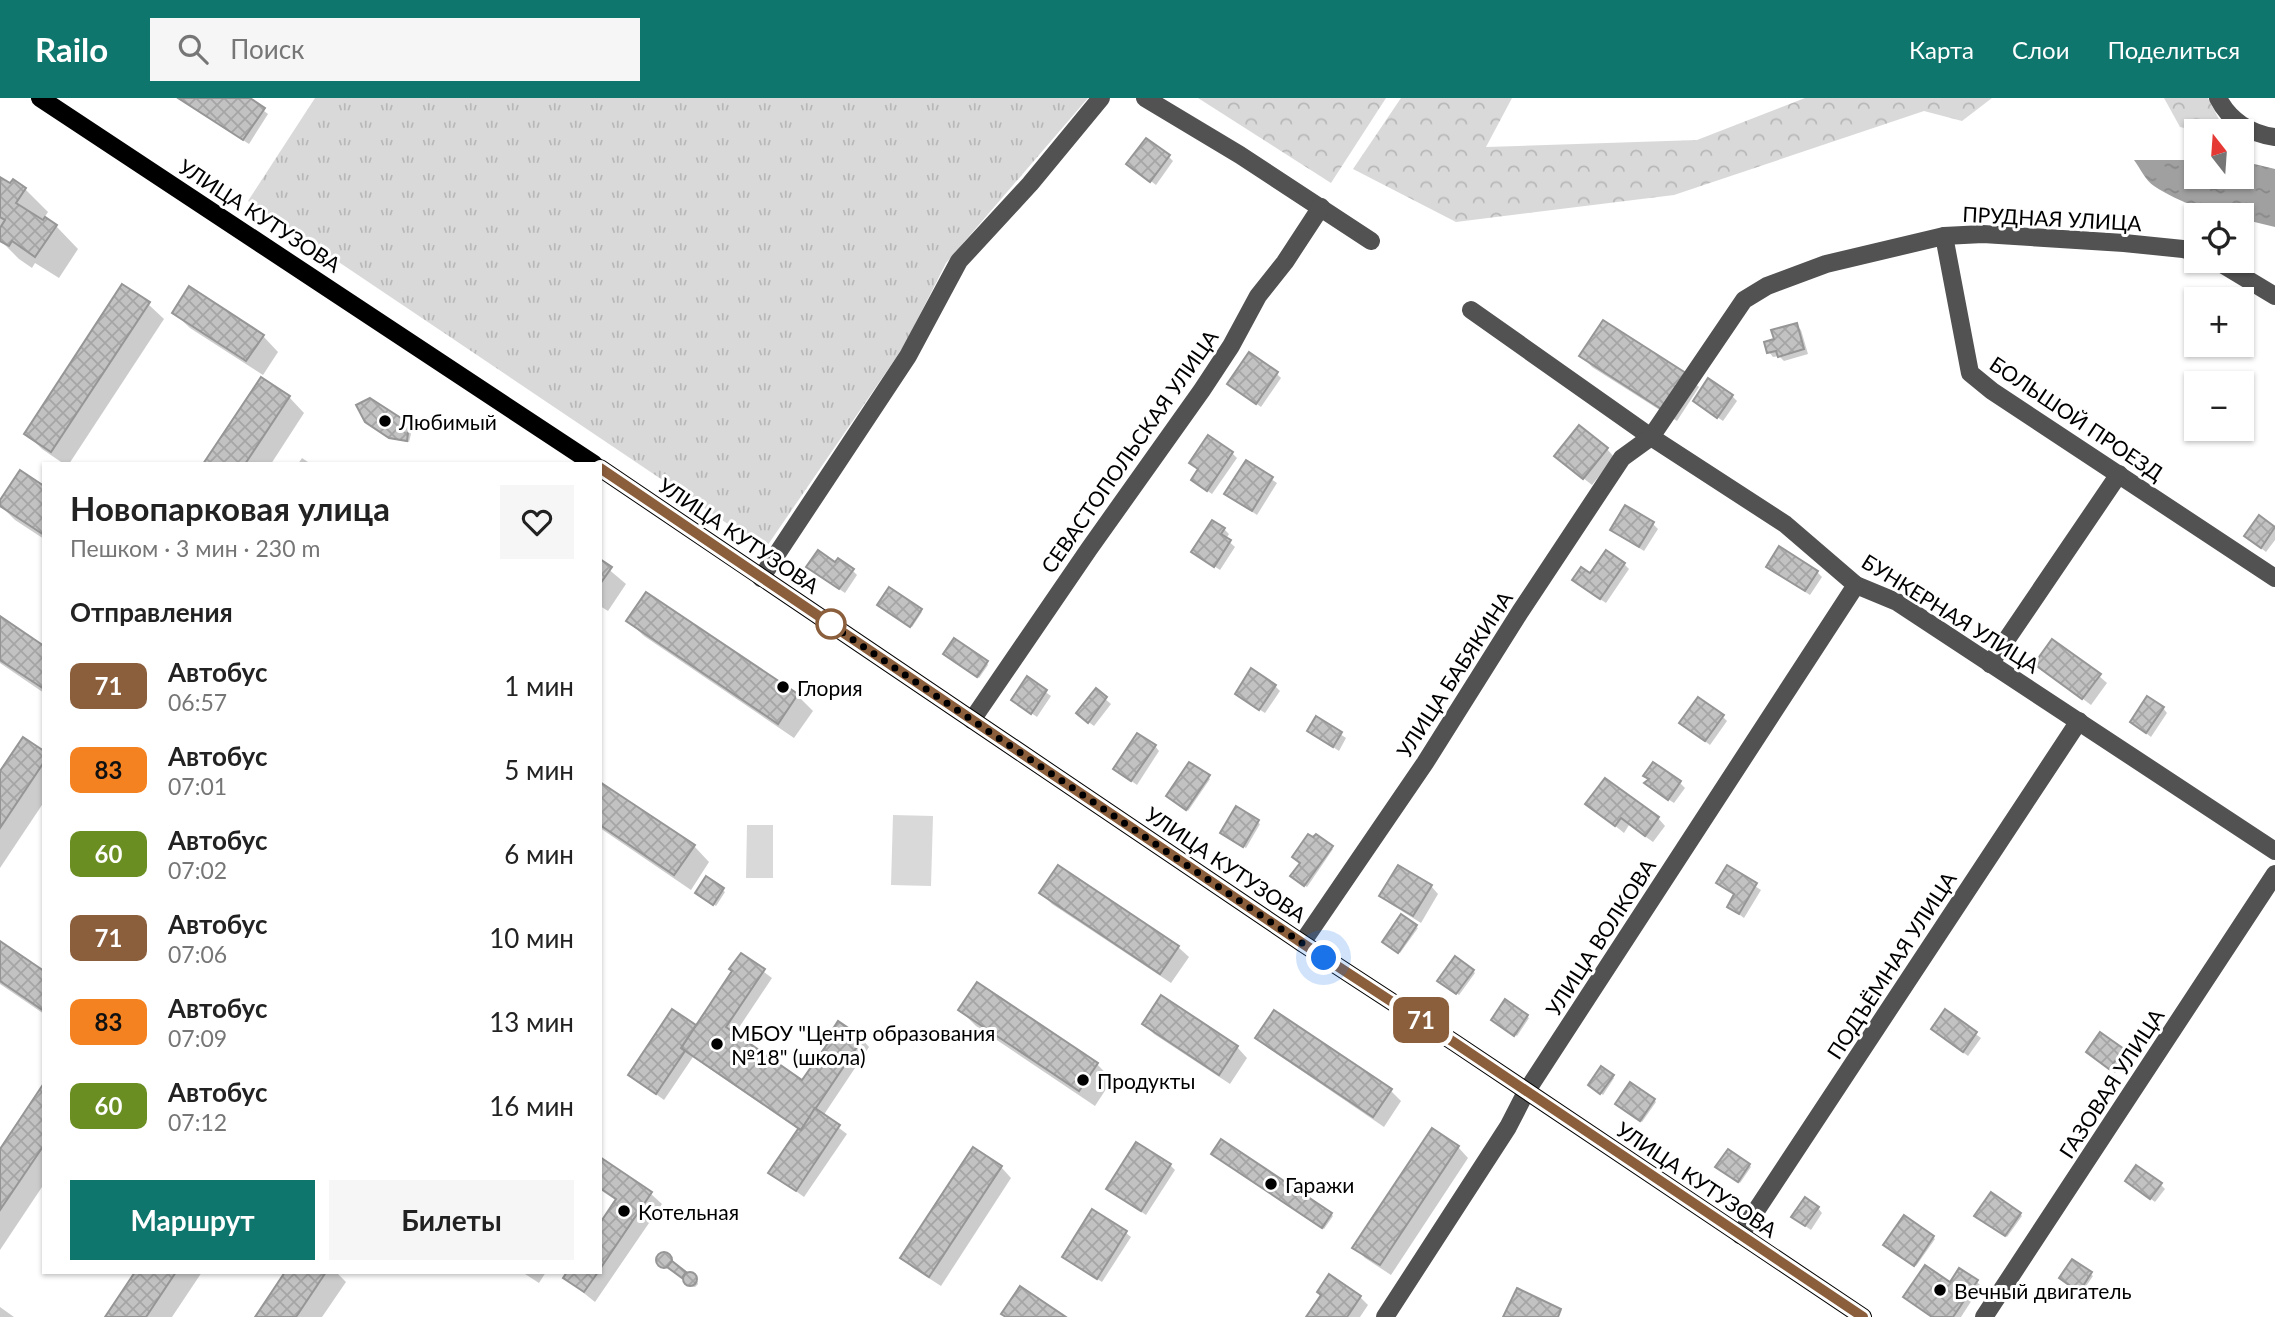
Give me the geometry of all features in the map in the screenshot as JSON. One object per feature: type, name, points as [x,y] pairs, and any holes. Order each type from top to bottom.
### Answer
[{"type":"main road","name":"УЛИЦА КУТУЗОВА","points":[[40,98],[591,462]]},
{"type":"main road","name":"УЛИЦА КУТУЗОВА","points":[[602,469],[1302,943],[1863,1317]]},
{"type":"street","points":[[761,578],[908,356],[959,261],[1030,184],[1101,98]]},
{"type":"street","points":[[1145,98],[1321,206],[1371,241]]},
{"type":"street","points":[[2218,98],[2225,112],[2247,129],[2275,137]]},
{"type":"street","name":"СЕВАСТОПОЛЬСКАЯ УЛИЦА","points":[[972,720],[1202,390],[1231,346],[1258,296],[1285,262],[1321,206]]},
{"type":"street","name":"ПРУДНАЯ УЛИЦА","points":[[1651,436],[1744,300],[1767,286],[1826,264],[1944,236],[1983,234],[2184,248]]},
{"type":"street","name":"БОЛЬШОЙ ПРОЕЗД","points":[[1944,236],[1970,373],[1992,391],[2275,578]]},
{"type":"street","points":[[2237,273],[2275,296]]},
{"type":"street","name":"БУНКЕРНАЯ УЛИЦА","points":[[1471,310],[1651,436],[1785,524],[1856,585],[1897,602],[2080,720],[2275,851]]},
{"type":"street","name":"УЛИЦА БАБЯКИНА","points":[[1302,943],[1425,763],[1520,612],[1622,458],[1651,436]]},
{"type":"street","points":[[1990,664],[2119,474]]},
{"type":"street","name":"УЛИЦА ВОЛКОВА","points":[[1385,1317],[1508,1127],[1526,1092],[1856,585]]},
{"type":"street","name":"ПОДЪЁМНАЯ УЛИЦА","points":[[1740,1235],[2080,720]]},
{"type":"street","name":"ГАЗОВАЯ УЛИЦА","points":[[1984,1317],[2275,874]]},
{"type":"green space","points":[[315,98],[1088,98],[946,263],[904,346],[765,549],[248,201]]},
{"type":"green space","points":[[1198,98],[1386,98],[1331,183]]},
{"type":"green space","points":[[1401,98],[1512,98],[1486,147],[1697,140],[1805,98],[1992,98],[1962,121],[1924,111],[1674,195],[1456,222],[1353,169]]},
{"type":"green space","points":[[2164,98],[2208,98],[2219,119],[2184,119],[2184,128],[2180,127]]},
{"type":"green space","points":[[893,815],[933,816],[931,886],[891,885]]},
{"type":"green space","points":[[747,825],[773,825],[773,878],[746,878]]},
{"type":"water","points":[[2134,160],[2184,160],[2184,189],[2254,189],[2254,164],[2275,169],[2275,227],[2254,222],[2254,203],[2189,203],[2163,192],[2146,178]]},
{"type":"building","points":[[178,98],[250,98],[265,108],[243,140]]},
{"type":"building","points":[[1146,138],[1170,155],[1150,182],[1126,164]]},
{"type":"building","points":[[0,177],[10,183],[13,179],[26,188],[16,203],[43,220],[45,217],[57,225],[35,257],[12,241],[9,246],[0,241],[0,228],[5,220],[0,217]]},
{"type":"building","points":[[122,284],[150,302],[51,452],[24,434]]},
{"type":"building","points":[[189,286],[264,335],[246,361],[172,313]]},
{"type":"building","points":[[1603,320],[1689,375],[1666,412],[1579,356]]},
{"type":"building","points":[[1797,323],[1804,349],[1778,357],[1776,351],[1767,353],[1764,342],[1774,339],[1771,330]]},
{"type":"building","points":[[1249,352],[1278,372],[1256,404],[1227,384]]},
{"type":"building","points":[[261,377],[290,396],[246,462],[204,462]]},
{"type":"building","points":[[1708,378],[1733,395],[1717,418],[1693,401]]},
{"type":"building","name":"Любимый","points":[[370,398],[409,425],[407,441],[389,438],[365,422],[356,405]]},
{"type":"building","points":[[1579,425],[1608,448],[1583,479],[1554,456]]},
{"type":"building","points":[[1208,435],[1233,452],[1207,491],[1191,480],[1198,469],[1189,463]]},
{"type":"building","points":[[1246,460],[1273,477],[1252,511],[1224,494]]},
{"type":"building","points":[[20,470],[42,485],[42,534],[0,506],[0,500]]},
{"type":"building","points":[[1625,505],[1654,522],[1639,547],[1610,530]]},
{"type":"building","points":[[2259,515],[2275,527],[2261,548],[2244,536]]},
{"type":"building","points":[[1212,520],[1225,528],[1221,534],[1231,540],[1214,567],[1191,552]]},
{"type":"building","points":[[1779,546],[1818,571],[1805,591],[1766,567]]},
{"type":"building","points":[[818,550],[835,562],[838,558],[854,569],[839,589],[806,567]]},
{"type":"building","points":[[1606,550],[1625,563],[1600,599],[1572,580],[1581,567],[1590,573]]},
{"type":"building","points":[[602,560],[612,567],[602,581]]},
{"type":"building","points":[[889,587],[922,609],[910,627],[877,605]]},
{"type":"building","points":[[646,592],[798,694],[778,724],[626,621]]},
{"type":"building","points":[[0,616],[42,645],[42,688],[0,660]]},
{"type":"building","points":[[954,638],[988,661],[977,677],[943,654]]},
{"type":"building","points":[[2052,639],[2101,674],[2082,699],[2034,664]]},
{"type":"building","points":[[1251,668],[1276,685],[1259,710],[1235,694]]},
{"type":"building","points":[[1027,676],[1047,690],[1031,714],[1011,700]]},
{"type":"building","points":[[1096,688],[1107,697],[1088,723],[1076,713]]},
{"type":"building","points":[[2147,696],[2164,707],[2146,733],[2130,722]]},
{"type":"building","points":[[1698,697],[1724,715],[1705,741],[1679,723]]},
{"type":"building","points":[[1316,716],[1342,732],[1333,747],[1307,731]]},
{"type":"building","points":[[1137,733],[1156,745],[1131,781],[1113,769]]},
{"type":"building","points":[[23,737],[42,750],[42,765],[0,828],[0,771]]},
{"type":"building","points":[[1189,762],[1210,775],[1186,810],[1166,796]]},
{"type":"building","points":[[1653,762],[1681,781],[1668,800],[1644,783],[1649,779],[1643,776]]},
{"type":"building","points":[[1605,778],[1659,817],[1645,836],[1621,818],[1615,826],[1585,804]]},
{"type":"building","points":[[602,783],[695,845],[674,875],[602,826]]},
{"type":"building","points":[[1236,806],[1259,820],[1243,847],[1220,833]]},
{"type":"building","points":[[1308,834],[1313,837],[1316,834],[1333,846],[1304,886],[1290,876],[1300,863],[1292,857]]},
{"type":"building","points":[[1058,865],[1179,946],[1160,974],[1039,893]]},
{"type":"building","points":[[1398,865],[1432,885],[1413,916],[1379,896]]},
{"type":"building","points":[[1727,865],[1757,883],[1739,914],[1727,907],[1734,894],[1716,883]]},
{"type":"building","points":[[706,876],[724,888],[713,905],[695,893]]},
{"type":"building","points":[[1401,914],[1417,925],[1398,953],[1382,942]]},
{"type":"building","points":[[0,941],[42,970],[42,1010],[0,981]]},
{"type":"building","name":"МБОУ \"Центр образования №18\" (школа)","points":[[741,953],[765,969],[726,1027],[802,1080],[830,1040],[827,1038],[838,1021],[863,1038],[801,1130],[681,1048]]},
{"type":"building","points":[[1455,956],[1474,970],[1456,994],[1437,981]]},
{"type":"building","points":[[977,982],[1098,1063],[1079,1091],[958,1010]]},
{"type":"building","points":[[1161,995],[1238,1046],[1219,1075],[1142,1024]]},
{"type":"building","points":[[1505,999],[1528,1015],[1514,1036],[1491,1020]]},
{"type":"building","points":[[672,1009],[696,1025],[681,1048],[685,1051],[656,1094],[628,1075]]},
{"type":"building","points":[[1945,1009],[1977,1032],[1963,1052],[1931,1029]]},
{"type":"building","points":[[1274,1010],[1392,1089],[1373,1117],[1255,1038]]},
{"type":"building","points":[[2100,1032],[2124,1049],[2109,1069],[2086,1052]]},
{"type":"building","points":[[1601,1066],[1614,1075],[1600,1094],[1588,1085]]},
{"type":"building","points":[[1630,1082],[1655,1099],[1640,1121],[1615,1104]]},
{"type":"building","points":[[42,1086],[42,1148],[0,1210],[0,1149]]},
{"type":"building","points":[[815,1108],[840,1125],[796,1191],[768,1173]]},
{"type":"building","points":[[1432,1128],[1459,1146],[1380,1265],[1352,1248]]},
{"type":"building","name":"Гаражи","points":[[1221,1139],[1332,1213],[1322,1228],[1211,1154]]},
{"type":"building","points":[[1136,1142],[1171,1164],[1141,1211],[1106,1189]]},
{"type":"building","points":[[973,1147],[1002,1166],[929,1277],[900,1258]]},
{"type":"building","points":[[1728,1149],[1750,1164],[1738,1182],[1715,1167]]},
{"type":"building","name":"Котельная","points":[[602,1158],[652,1192],[602,1266],[602,1220],[616,1199],[602,1189]]},
{"type":"building","points":[[2136,1165],[2162,1183],[2150,1199],[2125,1181]]},
{"type":"building","points":[[1991,1192],[2021,1213],[2005,1236],[1974,1216]]},
{"type":"building","points":[[1805,1197],[1819,1207],[1805,1226],[1791,1217]]},
{"type":"building","points":[[1092,1209],[1127,1231],[1097,1279],[1062,1257]]},
{"type":"building","points":[[1904,1215],[1934,1236],[1914,1266],[1883,1245]]},
{"type":"building","points":[[664,1252],[672,1260],[664,1268],[656,1260]]},
{"type":"building","points":[[2072,1259],[2092,1272],[2079,1292],[2059,1278]]},
{"type":"building","points":[[672,1261],[686,1272],[682,1278],[667,1267]]},
{"type":"building","name":"Вечный двигатель","points":[[1925,1265],[1950,1282],[1959,1268],[1978,1280],[1953,1317],[1932,1317],[1903,1297]]},
{"type":"building","points":[[687,1272],[693,1272],[697,1279],[693,1286],[687,1286],[683,1282],[683,1276]]},
{"type":"building","points":[[134,1274],[175,1274],[146,1317],[105,1317]]},
{"type":"building","points":[[284,1274],[325,1274],[296,1317],[255,1317]]},
{"type":"building","points":[[566,1274],[597,1274],[584,1292],[563,1278]]},
{"type":"building","points":[[1329,1274],[1361,1296],[1347,1317],[1306,1317],[1321,1295],[1317,1292]]},
{"type":"building","points":[[1020,1286],[1066,1317],[1006,1317],[1001,1314]]},
{"type":"building","points":[[1517,1288],[1561,1309],[1558,1317],[1503,1317]]},
{"type":"bus line","name":"71","points":[[602,469],[1302,943],[1863,1317]]},
{"type":"place","name":"Любимый","points":[[385,421]]},
{"type":"place","name":"Глория","points":[[783,687]]},
{"type":"place","name":"МБОУ \"Центр образования №18\" (школа)","points":[[717,1044]]},
{"type":"place","name":"Продукты","points":[[1083,1080]]},
{"type":"place","name":"Гаражи","points":[[1271,1184]]},
{"type":"place","name":"Котельная","points":[[624,1211]]},
{"type":"place","name":"Вечный двигатель","points":[[1940,1290]]},
{"type":"route","points":[[831,624],[821,618],[1324,958]]}]
